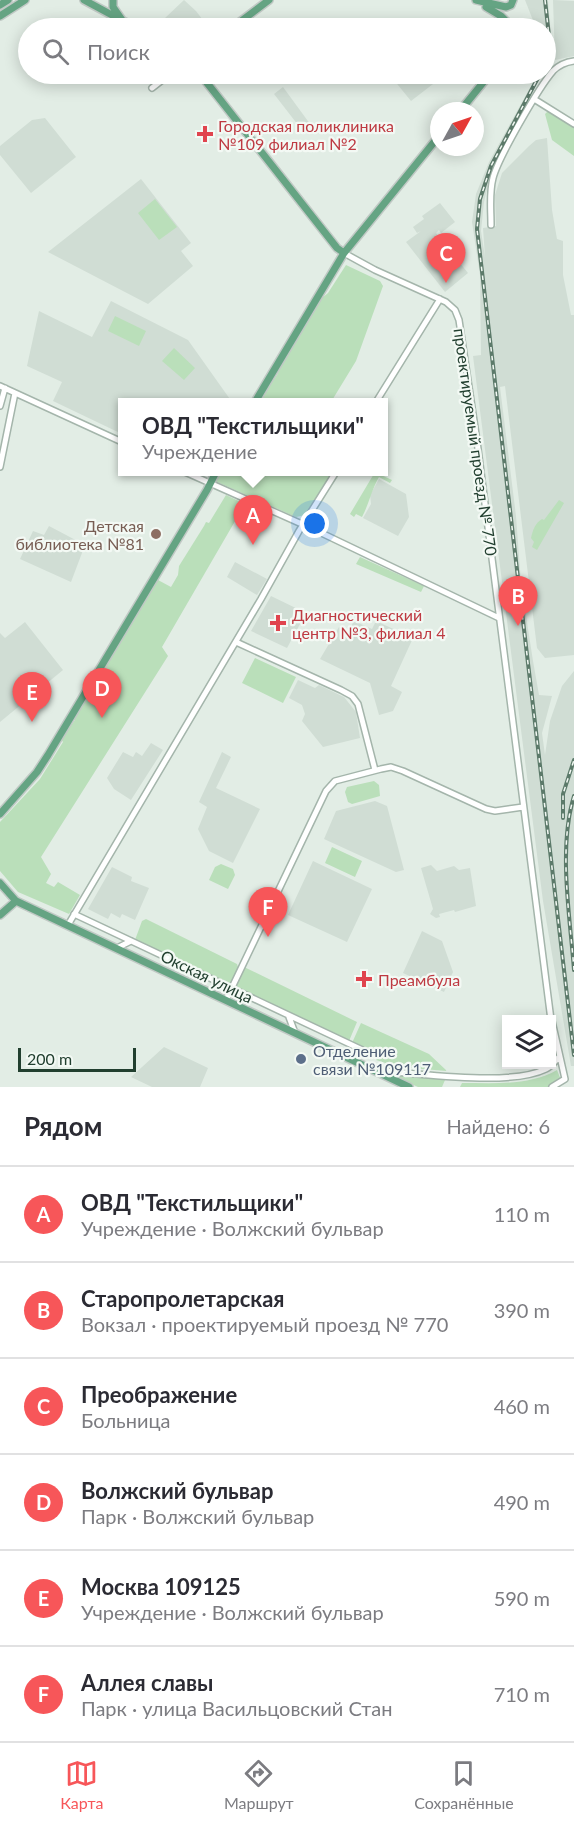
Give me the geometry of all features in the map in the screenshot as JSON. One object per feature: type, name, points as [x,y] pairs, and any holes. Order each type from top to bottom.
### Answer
[{"type":"main road","points":[[0,5],[8,0]]},
{"type":"main road","points":[[0,16],[26,0]]},
{"type":"main road","points":[[84,0],[118,18]]},
{"type":"main road","points":[[113,0],[115,11],[121,18]]},
{"type":"main road","points":[[245,18],[269,0]]},
{"type":"main road","points":[[475,0],[506,7],[512,3]]},
{"type":"main road","points":[[475,0],[496,12],[501,18]]},
{"type":"main road","points":[[508,18],[512,3]]},
{"type":"main road","points":[[208,84],[344,253]]},
{"type":"main road","points":[[467,102],[482,84]]},
{"type":"main road","points":[[257,398],[344,253],[430,147]]},
{"type":"main road","points":[[0,814],[37,772],[48,755],[214,476]]},
{"type":"main road","name":"Окская улица","points":[[0,883],[16,901],[409,1087]]},
{"type":"main road","points":[[0,915],[16,901]]},
{"type":"street","points":[[556,69],[574,61]]},
{"type":"street","points":[[152,88],[157,84]]},
{"type":"street","points":[[491,225],[491,191],[495,170],[545,84]]},
{"type":"street","points":[[534,99],[574,124]]},
{"type":"street","name":"проектируемый проезд № 770","points":[[344,253],[375,270],[440,299],[455,310],[462,333],[550,1015]]},
{"type":"street","points":[[378,398],[440,299]]},
{"type":"street","points":[[0,406],[2,387],[118,440]]},
{"type":"street","points":[[0,467],[15,393]]},
{"type":"street","points":[[195,476],[499,618]]},
{"type":"street","points":[[68,925],[333,476]]},
{"type":"street","points":[[236,642],[352,696],[359,708],[375,770]]},
{"type":"street","points":[[226,1000],[327,788],[338,780],[388,767],[398,769],[486,809],[495,811],[523,807]]},
{"type":"street","points":[[74,914],[371,1054]]},
{"type":"street","points":[[117,948],[131,941]]},
{"type":"street","points":[[290,1017],[295,1033]]},
{"type":"street","name":"проектируемый проезд № 770","points":[[552,1087],[565,1079],[556,1041]]},
{"type":"street","points":[[375,1071],[500,1078],[543,1071],[560,1057]]},
{"type":"shaded area","points":[[184,0],[201,18],[165,18]]},
{"type":"shaded area","points":[[525,0],[548,0],[549,18],[532,18]]},
{"type":"shaded area","points":[[553,0],[574,1],[574,56],[556,60],[556,18],[554,18]]},
{"type":"shaded area","points":[[397,84],[433,84],[411,101]]},
{"type":"shaded area","points":[[532,84],[537,84],[492,169],[484,202],[481,231],[485,257],[483,228],[496,226],[495,195],[502,173],[536,140],[547,138],[552,210],[557,239],[563,241],[563,275],[571,315],[574,315],[574,655],[545,658],[537,648],[505,386],[500,387],[516,516],[521,583],[533,661],[539,695],[552,696],[542,733],[545,755],[550,721],[562,686],[574,671],[574,1066],[571,1066],[543,901],[473,356],[481,355],[480,275],[472,222],[476,194],[489,162]]},
{"type":"shaded area","points":[[283,87],[313,128],[305,134],[274,94]]},
{"type":"shaded area","points":[[45,118],[76,157],[31,193],[0,155],[0,146],[32,120]]},
{"type":"shaded area","points":[[141,179],[191,243],[181,251],[193,266],[148,304],[48,252]]},
{"type":"shaded area","points":[[440,203],[455,222],[441,233],[439,230],[436,233],[468,273],[445,292],[406,242],[421,231],[417,233],[413,227],[424,219],[422,216]]},
{"type":"shaded area","points":[[111,301],[188,340],[229,398],[118,398],[118,432],[53,401],[62,382],[27,366],[39,311],[92,337]]},
{"type":"shaded area","points":[[379,479],[406,494],[409,517],[398,536],[363,518],[371,504],[370,495]]},
{"type":"shaded area","points":[[49,526],[85,545],[71,582],[20,559],[33,531],[44,535]]},
{"type":"shaded area","points":[[235,562],[267,579],[257,595],[227,577]]},
{"type":"shaded area","name":"Диагностический центр №3, филиал 4","points":[[271,596],[306,613],[287,648],[251,631]]},
{"type":"shaded area","points":[[354,621],[372,629],[376,621],[413,638],[391,686],[402,692],[393,711],[379,715],[370,683],[320,659],[339,627],[348,632]]},
{"type":"shaded area","points":[[25,622],[63,670],[0,722],[0,633],[5,638]]},
{"type":"shaded area","points":[[298,680],[315,688],[319,685],[344,697],[356,712],[360,738],[323,747],[302,721],[305,714],[302,705],[289,698]]},
{"type":"shaded area","points":[[151,743],[163,750],[131,800],[114,789],[107,778],[123,752],[133,757],[136,752],[142,756]]},
{"type":"shaded area","points":[[222,752],[231,757],[216,788],[260,809],[233,863],[209,851],[198,829],[207,807],[199,802]]},
{"type":"shaded area","points":[[375,801],[387,806],[404,870],[396,872],[324,839],[336,811]]},
{"type":"shaded area","points":[[313,861],[372,889],[347,942],[288,915]]},
{"type":"shaded area","points":[[431,865],[437,871],[454,866],[459,870],[470,868],[476,906],[439,914],[440,917],[436,918],[430,914],[433,909],[421,868]]},
{"type":"shaded area","points":[[112,867],[132,877],[131,881],[149,888],[135,920],[122,914],[120,918],[111,913],[108,919],[88,909]]},
{"type":"shaded area","points":[[422,931],[442,941],[453,972],[444,992],[403,973]]},
{"type":"shaded area","points":[[164,1047],[208,1068],[200,1087],[152,1087],[131,1077]]},
{"type":"green space","points":[[548,111],[574,128],[574,156],[552,140],[545,114]]},
{"type":"green space","points":[[155,199],[177,227],[159,240],[138,213]]},
{"type":"green space","points":[[346,265],[380,281],[383,286],[356,361],[333,398],[263,398],[290,347],[311,317],[316,303],[328,293]]},
{"type":"green space","points":[[115,316],[146,331],[139,346],[108,331]]},
{"type":"green space","points":[[174,348],[195,368],[184,380],[162,361]]},
{"type":"green space","points":[[218,476],[330,476],[306,515],[296,517],[215,481]]},
{"type":"green space","points":[[373,476],[384,476],[392,480],[390,483],[379,477],[362,517],[356,514],[354,517],[350,514]]},
{"type":"green space","points":[[226,495],[245,504],[162,647],[168,656],[41,857],[51,874],[46,883],[54,887],[58,882],[80,895],[69,914],[18,892],[0,871],[0,822],[40,779],[63,742],[61,739],[75,720],[101,669],[106,668],[108,658],[158,580],[171,587],[178,575],[179,566]]},
{"type":"green space","points":[[559,500],[564,503],[537,550],[532,547],[534,542],[531,538],[535,527],[542,519],[544,520]]},
{"type":"green space","points":[[360,557],[424,586],[421,592],[356,564]]},
{"type":"green space","points":[[255,658],[296,677],[283,703],[242,683]]},
{"type":"green space","points":[[374,781],[379,785],[380,796],[352,804],[348,802],[345,792],[347,787]]},
{"type":"green space","points":[[332,847],[362,861],[355,877],[325,863]]},
{"type":"green space","points":[[221,864],[233,869],[235,875],[228,889],[209,880],[215,867]]},
{"type":"green space","points":[[146,919],[237,964],[238,967],[230,985],[135,940],[142,921]]},
{"type":"green space","points":[[244,967],[357,1022],[349,1041],[236,988]]},
{"type":"green space","points":[[361,1023],[429,1054],[447,1071],[398,1067],[376,1060],[380,1052],[372,1049],[370,1051],[352,1043]]},
{"type":"green space","points":[[557,1070],[561,1080],[549,1087],[460,1087],[462,1083],[498,1083],[535,1079]]},
{"type":"green space","points":[[394,1074],[444,1078],[445,1080],[442,1087],[418,1087]]},
{"type":"railway","points":[[545,0],[547,18]]},
{"type":"railway","points":[[535,84],[491,166],[480,199],[477,229],[574,1055]]},
{"type":"railway","points":[[563,818],[563,794],[574,760]]},
{"type":"railway","points":[[574,796],[569,816],[566,860],[574,970]]},
{"type":"place","name":"Городская поликлиника №109 филиал №2","points":[[205,134]]},
{"type":"place","name":"Преображение","points":[[446,283]]},
{"type":"place","name":"Детская библиотека №81","points":[[156,534]]},
{"type":"place","name":"ОВД \"Текстильщики\"","points":[[253,545]]},
{"type":"place","name":"Диагностический центр №3, филиал 4","points":[[278,623]]},
{"type":"place","name":"Старопролетарская","points":[[518,626]]},
{"type":"place","name":"Волжский бульвар","points":[[102,718]]},
{"type":"place","name":"Москва 109125","points":[[32,722]]},
{"type":"place","name":"Аллея славы","points":[[268,937]]},
{"type":"place","name":"Преамбула","points":[[364,979]]},
{"type":"place","name":"Отделение связи №109117","points":[[301,1059]]}]
